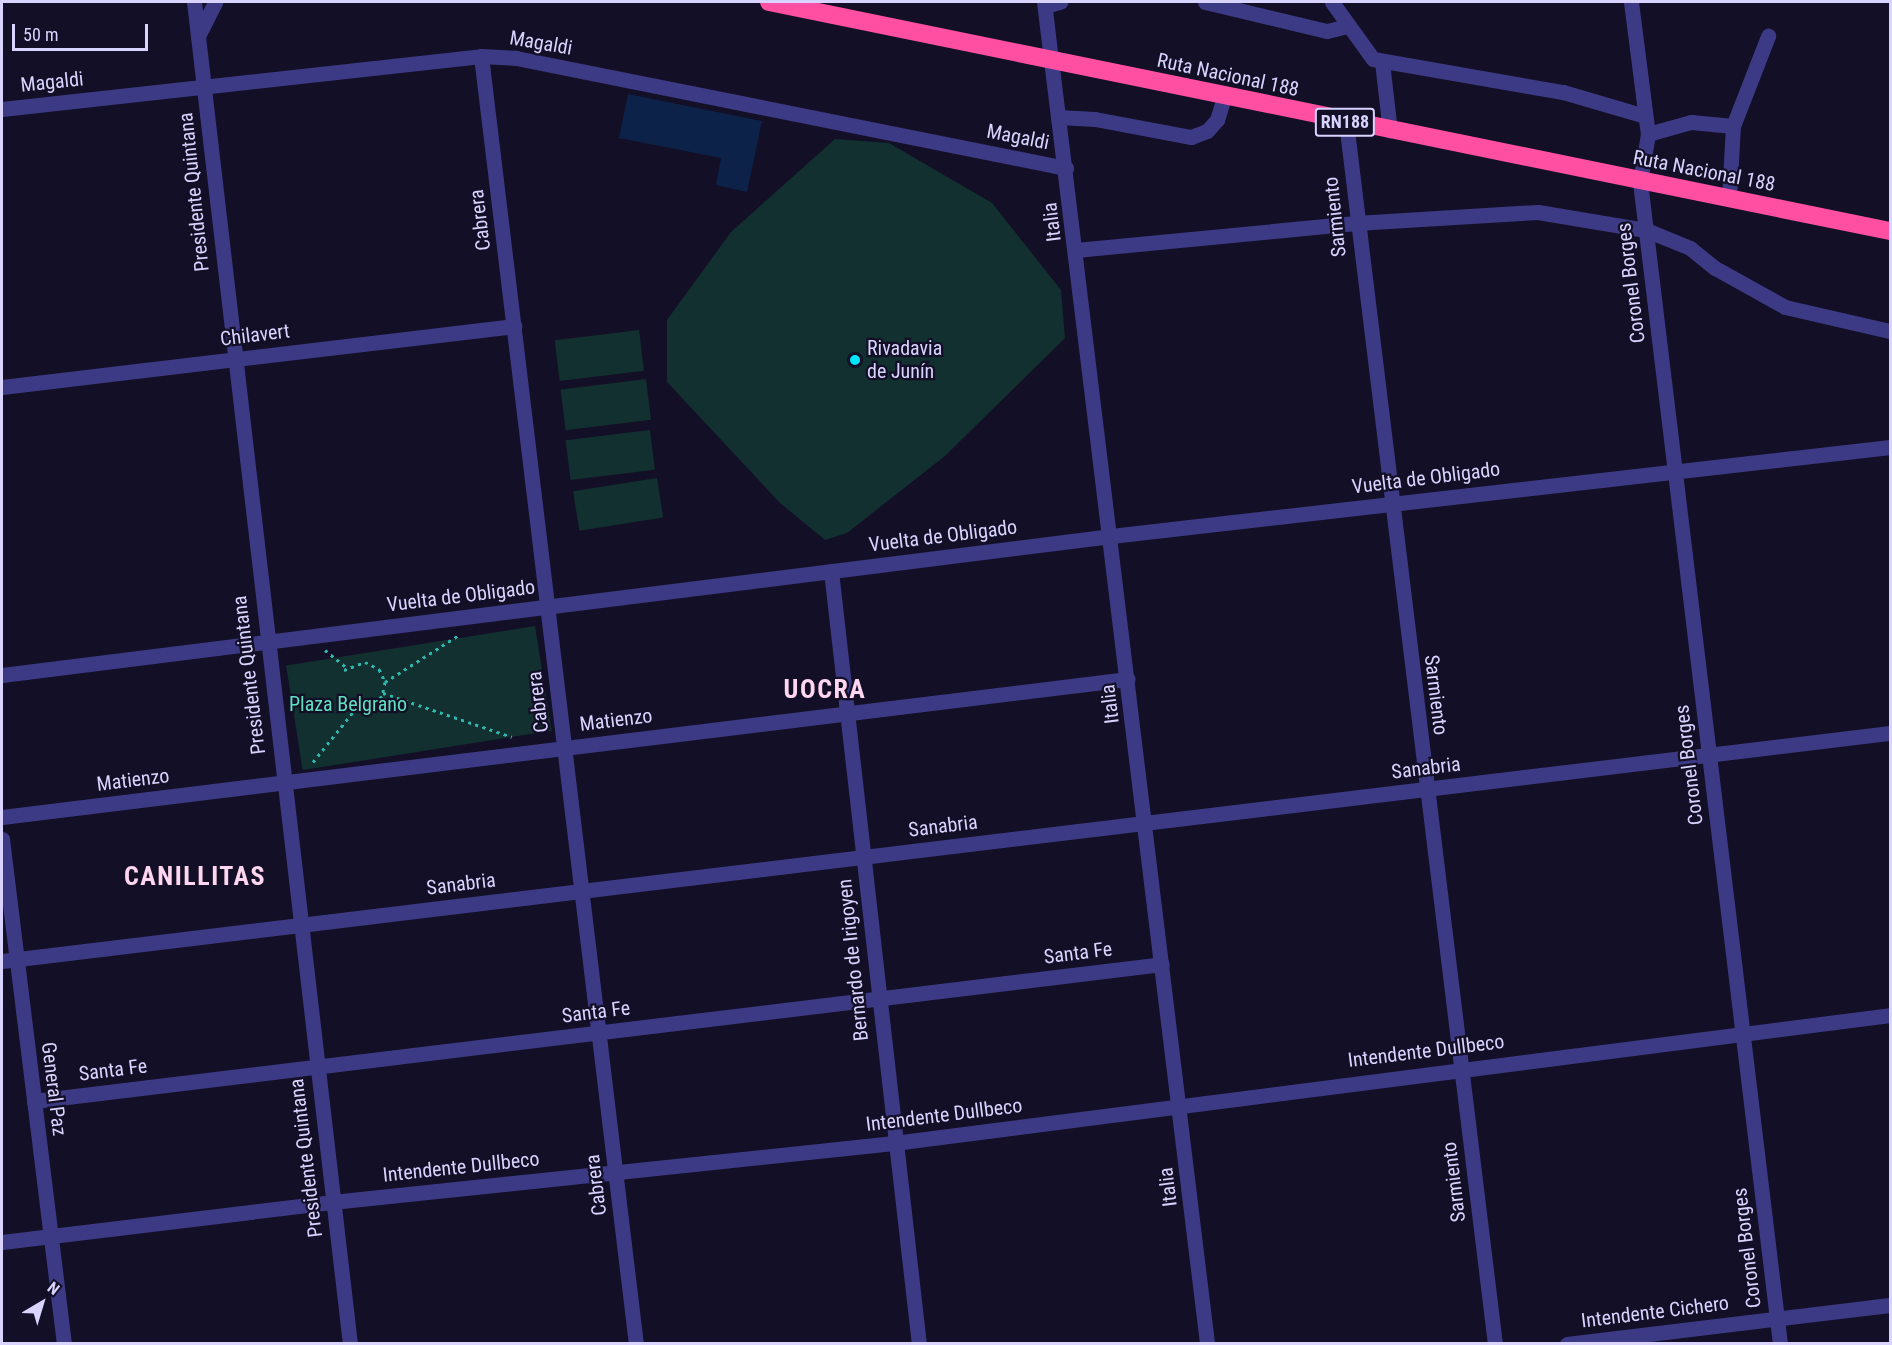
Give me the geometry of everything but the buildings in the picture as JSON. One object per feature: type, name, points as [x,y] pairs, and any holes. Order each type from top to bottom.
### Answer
[{"type":"highway","name":"Ruta Nacional 188","points":[[769,2],[1346,123],[1890,231]]},
{"type":"street","name":"Presidente Quintana","points":[[194,2],[299,925],[350,1344]]},
{"type":"street","points":[[198,36],[216,2]]},
{"type":"street","points":[[1205,2],[1327,31],[1347,26]]},
{"type":"street","points":[[1332,2],[1347,26],[1373,59],[1563,92],[1645,116]]},
{"type":"street","name":"Coronel Borges","points":[[1631,2],[1648,134],[1640,182],[1779,1344]]},
{"type":"street","name":"Italia","points":[[1050,3],[1050,60],[1066,168],[1111,536],[1207,1344]]},
{"type":"street","points":[[1729,199],[1733,126],[1768,36]]},
{"type":"street","name":"Magaldi","points":[[2,109],[481,56],[516,58],[1066,168]]},
{"type":"street","name":"Cabrera","points":[[481,56],[636,1344]]},
{"type":"street","points":[[1382,62],[1389,131]]},
{"type":"street","points":[[1058,117],[1095,119],[1191,136],[1207,131],[1217,120],[1224,97]]},
{"type":"street","points":[[1648,134],[1691,122],[1733,126]]},
{"type":"street","name":"Sarmiento","points":[[1346,123],[1356,223],[1495,1344]]},
{"type":"street","points":[[1076,250],[1356,223],[1538,212],[1646,230],[1690,248],[1751,291],[1785,307],[1890,331]]},
{"type":"street","name":"Chilavert","points":[[2,387],[514,326]]},
{"type":"street","name":"Vuelta de Obligado","points":[[2,675],[1111,536],[1674,469],[1890,447]]},
{"type":"street","name":"Bernardo de Irigoyen","points":[[831,571],[894,1143],[920,1344]]},
{"type":"street","name":"Matienzo","points":[[2,817],[1128,679]]},
{"type":"street","name":"Sanabria","points":[[9,960],[1890,733]]},
{"type":"street","name":"General Paz","points":[[2,839],[9,960],[34,1101],[64,1344]]},
{"type":"street","name":"Santa Fe","points":[[34,1101],[1162,964]]},
{"type":"street","name":"Intendente Dullbeco","points":[[2,1242],[332,1202],[894,1143],[1462,1068],[1890,1016]]},
{"type":"street","name":"Intendente Cichero","points":[[1567,1344],[1890,1305]]},
{"type":"path","points":[[385,682],[463,632]]},
{"type":"path","points":[[344,670],[365,662],[379,669],[385,682],[383,693],[371,706],[357,707],[350,704]]},
{"type":"path","points":[[383,693],[516,738]]},
{"type":"path","points":[[299,780],[357,707]]},
{"type":"green space","name":"Rivadavia de Junín","points":[[835,139],[889,143],[992,203],[1061,290],[1065,338],[945,456],[847,533],[825,540],[780,503],[667,382],[667,320],[731,232]]},
{"type":"green space","points":[[639,330],[644,371],[560,381],[555,340]]},
{"type":"green space","points":[[646,379],[651,420],[566,430],[561,389]]},
{"type":"green space","points":[[650,430],[655,470],[571,480],[566,440]]},
{"type":"green space","points":[[657,478],[663,518],[579,531],[573,491]]},
{"type":"green space","name":"Plaza Belgrano","points":[[535,626],[552,731],[303,770],[286,665]]},
{"type":"water","points":[[628,94],[762,121],[747,192],[716,185],[721,158],[619,138]]},
{"type":"place","name":"Rivadavia de Junín","points":[[855,360]]},
{"type":"district","name":"UOCRA","points":[[825,690]]},
{"type":"district","name":"CANILLITAS","points":[[195,877]]}]
